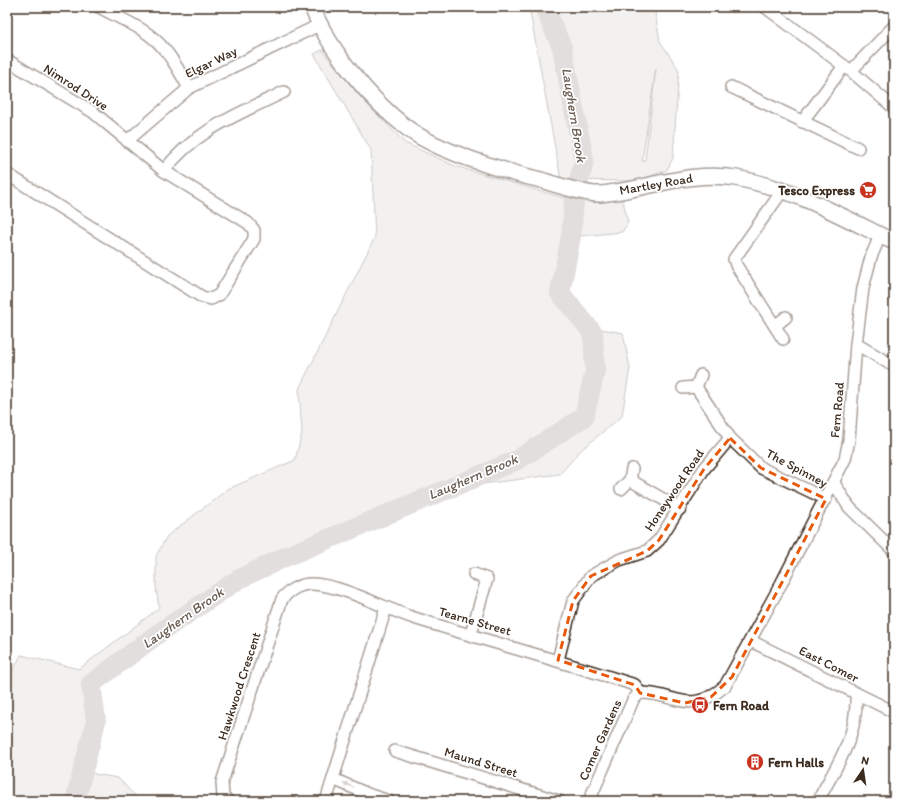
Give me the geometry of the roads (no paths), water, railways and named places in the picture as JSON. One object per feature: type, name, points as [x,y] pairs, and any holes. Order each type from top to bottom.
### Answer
[{"type":"main road","points":[[312,7],[319,25]]},
{"type":"main road","name":"Martley Road","points":[[319,25],[355,76],[386,110],[407,128],[454,152],[527,177],[598,194],[692,176],[734,178],[783,190],[834,210],[880,236],[894,242]]},
{"type":"street","points":[[99,7],[135,25],[151,36],[164,49],[189,88]]},
{"type":"street","points":[[765,7],[847,69],[894,108]]},
{"type":"street","name":"Elgar Way","points":[[127,141],[189,88],[319,25]]},
{"type":"street","points":[[802,122],[847,69],[894,26]]},
{"type":"street","name":"Nimrod Drive","points":[[7,60],[93,112],[164,171],[248,223],[254,230],[254,238],[219,295],[211,299],[202,297],[7,174]]},
{"type":"street","points":[[730,87],[858,148]]},
{"type":"street","points":[[164,171],[176,155],[199,135],[284,92]]},
{"type":"street","points":[[783,190],[734,259],[736,265],[783,339]]},
{"type":"street","name":"Fern Road","points":[[640,693],[652,694],[685,703],[700,701],[711,697],[729,681],[826,499],[845,459],[849,440],[856,344],[863,288],[871,257],[880,236]]},
{"type":"street","points":[[775,326],[786,317]]},
{"type":"street","points":[[856,344],[894,366]]},
{"type":"street","points":[[684,388],[696,387],[701,375]]},
{"type":"street","name":"The Spinney","points":[[696,387],[730,438],[761,468],[826,499]]},
{"type":"street","name":"Honeywood Road","points":[[558,660],[573,601],[591,576],[619,560],[647,550],[659,540],[704,469],[730,438]]},
{"type":"street","points":[[621,489],[631,475],[680,509]]},
{"type":"street","points":[[834,483],[849,507],[894,551]]},
{"type":"street","points":[[471,634],[487,578],[474,574]]},
{"type":"street","name":"Tearne Street","points":[[298,587],[312,584],[328,586],[412,617],[558,660],[635,685],[640,693]]},
{"type":"street","name":"Hawkwood Crescent","points":[[228,801],[223,797],[222,782],[282,599],[288,591],[298,587]]},
{"type":"street","points":[[326,801],[386,608]]},
{"type":"street","name":"East Comer","points":[[751,641],[894,712]]},
{"type":"street","name":"Comer Gardens","points":[[589,801],[633,700],[640,693]]},
{"type":"street","points":[[818,801],[850,741],[857,709],[856,694]]},
{"type":"street","name":"Maund Street","points":[[395,751],[559,801]]},
{"type":"street","points":[[333,779],[370,796],[389,801]]},
{"type":"waterway","name":"Laughern Brook","points":[[75,801],[96,721],[91,684],[159,633],[239,579],[285,557],[517,460],[584,417],[595,371],[593,333],[560,293],[571,236],[574,201],[584,161],[562,47],[544,7]]},
{"type":"place","name":"Tesco Express","points":[[868,190]]},
{"type":"place","name":"Fern Road","points":[[700,705]]},
{"type":"place","name":"Fern Halls","points":[[755,762]]}]
